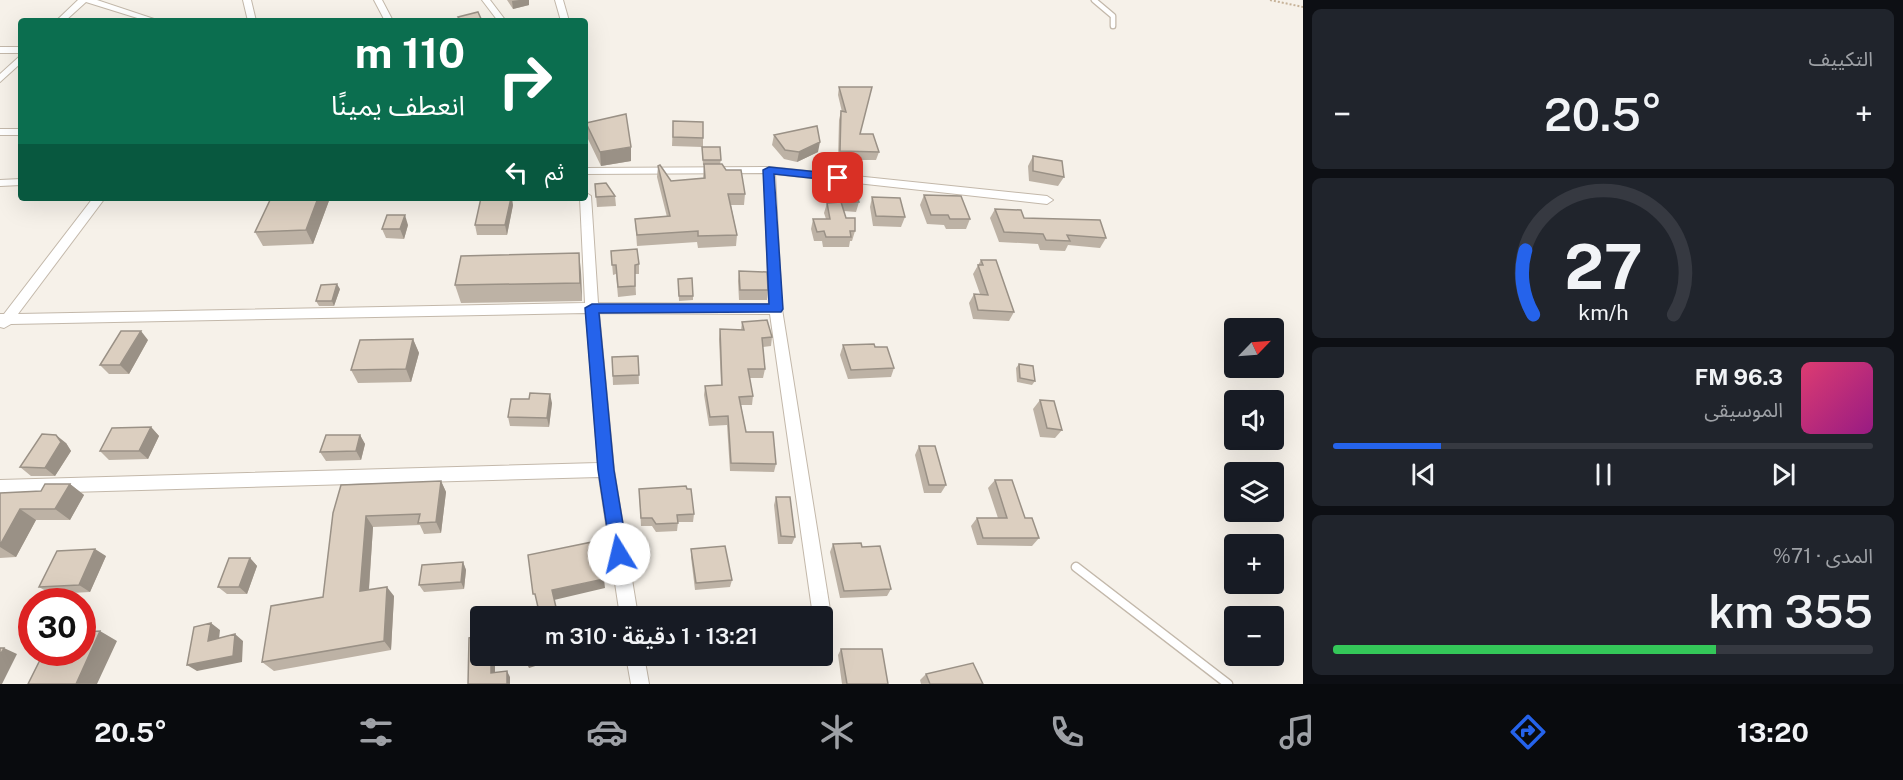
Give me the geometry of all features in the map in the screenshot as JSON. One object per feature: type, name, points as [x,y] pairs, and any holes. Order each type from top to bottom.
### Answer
[{"type":"street","points":[[63,18],[82,0]]},
{"type":"street","points":[[88,0],[145,18]]},
{"type":"street","points":[[114,0],[114,10]]},
{"type":"street","points":[[247,0],[251,18]]},
{"type":"street","points":[[378,0],[387,18]]},
{"type":"street","points":[[486,0],[500,18]]},
{"type":"street","points":[[559,0],[564,18]]},
{"type":"street","points":[[0,50],[18,50]]},
{"type":"street","points":[[0,79],[18,61]]},
{"type":"street","points":[[0,132],[18,132]]},
{"type":"street","points":[[588,171],[769,170],[1047,200]]},
{"type":"street","points":[[769,170],[776,309],[821,606]]},
{"type":"street","points":[[0,183],[18,182]]},
{"type":"street","points":[[2,322],[97,201]]},
{"type":"street","points":[[585,201],[606,470],[627,606]]},
{"type":"street","points":[[2,322],[592,308],[776,309]]},
{"type":"street","points":[[0,487],[606,470]]},
{"type":"street","points":[[637,666],[640,684]]},
{"type":"lane","points":[[1094,0],[1113,16],[1113,26]]},
{"type":"lane","points":[[1076,567],[1228,684]]},
{"type":"path","points":[[1270,0],[1303,7]]},
{"type":"building","points":[[478,12],[481,18],[459,18]]},
{"type":"building","points":[[839,87],[872,87],[860,134],[873,134],[879,152],[840,151],[841,111],[846,112]]},
{"type":"building","points":[[626,114],[631,147],[600,152],[588,123]]},
{"type":"building","points":[[673,121],[703,122],[703,138],[673,137]]},
{"type":"building","points":[[817,126],[820,142],[799,152],[785,150],[774,135]]},
{"type":"building","points":[[702,147],[720,147],[721,160],[703,160]]},
{"type":"building","points":[[1033,156],[1062,161],[1064,177],[1033,171]]},
{"type":"building","points":[[704,164],[722,164],[726,170],[741,170],[745,194],[728,194],[737,235],[698,236],[698,231],[637,235],[635,219],[670,216],[658,166],[660,165],[671,181],[705,178]]},
{"type":"building","points":[[606,183],[615,196],[596,197],[595,184]]},
{"type":"building","points":[[840,185],[854,185],[859,202],[839,202]]},
{"type":"building","points":[[924,195],[961,196],[970,219],[950,219],[948,215],[931,215]]},
{"type":"building","points":[[872,197],[900,198],[905,217],[876,216]]},
{"type":"building","points":[[270,201],[317,201],[306,230],[255,232]]},
{"type":"building","points":[[480,201],[510,201],[505,225],[475,225]]},
{"type":"building","points":[[841,202],[846,218],[855,218],[855,231],[850,231],[851,237],[826,237],[824,231],[817,232],[813,219],[830,219],[827,203]]},
{"type":"building","points":[[995,209],[1021,210],[1024,218],[1100,220],[1106,238],[1067,235],[1070,241],[1046,240],[1043,234],[1004,232]]},
{"type":"building","points":[[387,215],[405,215],[400,229],[382,229]]},
{"type":"building","points":[[637,249],[639,264],[635,265],[635,286],[618,287],[616,265],[612,265],[611,251]]},
{"type":"building","points":[[579,253],[580,283],[455,285],[461,256]]},
{"type":"building","points":[[981,260],[996,260],[1014,312],[978,310],[974,294],[988,295],[978,265],[983,265]]},
{"type":"building","points":[[739,271],[767,272],[768,290],[740,290]]},
{"type":"building","points":[[692,278],[693,296],[679,296],[678,279]]},
{"type":"building","points":[[337,284],[332,301],[316,301],[321,285]]},
{"type":"building","points":[[767,320],[772,337],[762,338],[765,369],[748,369],[753,396],[739,397],[746,432],[773,432],[776,464],[731,463],[728,416],[710,417],[705,386],[722,385],[720,329],[744,330],[742,322]]},
{"type":"building","points":[[121,331],[141,331],[120,365],[100,365]]},
{"type":"building","points":[[413,339],[406,369],[351,370],[360,340]]},
{"type":"building","points":[[874,344],[875,347],[887,347],[894,368],[851,370],[843,345]]},
{"type":"building","points":[[638,356],[639,375],[613,376],[612,357]]},
{"type":"building","points":[[1019,364],[1033,366],[1035,381],[1020,378]]},
{"type":"building","points":[[530,393],[550,394],[547,418],[508,417],[511,399],[529,399]]},
{"type":"building","points":[[1040,400],[1054,401],[1062,430],[1047,428]]},
{"type":"building","points":[[151,427],[139,451],[100,451],[112,428]]},
{"type":"building","points":[[42,434],[56,435],[61,442],[45,468],[20,467]]},
{"type":"building","points":[[326,435],[360,435],[356,451],[320,452]]},
{"type":"building","points":[[919,446],[935,446],[946,485],[929,485]]},
{"type":"building","points":[[995,480],[1012,480],[1025,518],[1032,518],[1039,538],[983,538],[977,518],[1007,518]]},
{"type":"building","points":[[441,481],[436,522],[418,523],[420,514],[366,516],[360,591],[387,587],[384,641],[262,662],[271,606],[323,597],[333,513],[341,485]]},
{"type":"building","points":[[45,484],[70,484],[55,509],[20,509],[0,545],[0,493],[41,491]]},
{"type":"building","points":[[686,486],[687,489],[691,489],[694,514],[677,515],[678,523],[656,524],[652,518],[641,518],[639,489]]},
{"type":"building","points":[[776,497],[790,497],[795,537],[781,536]]},
{"type":"building","points":[[597,541],[604,579],[552,590],[556,606],[538,606],[535,594],[533,594],[528,555]]},
{"type":"building","points":[[861,543],[862,547],[880,546],[891,589],[844,591],[833,544]]},
{"type":"building","points":[[725,546],[732,580],[696,583],[691,549]]},
{"type":"building","points":[[95,549],[79,585],[39,587],[57,551]]},
{"type":"building","points":[[229,558],[250,558],[239,587],[218,587]]},
{"type":"building","points":[[463,562],[461,582],[419,585],[422,565]]},
{"type":"building","points":[[211,623],[208,641],[235,634],[233,656],[187,665],[194,627]]},
{"type":"building","points":[[469,638],[470,666],[491,666],[491,673],[507,671],[507,684],[468,684]]},
{"type":"building","points":[[841,649],[882,649],[888,684],[847,684]]},
{"type":"building","points":[[973,663],[983,684],[930,684],[926,674]]},
{"type":"building","points":[[37,666],[84,666],[76,684],[28,684]]},
{"type":"route","points":[[619,554],[606,470],[592,308],[776,309],[769,170],[838,178]]}]
